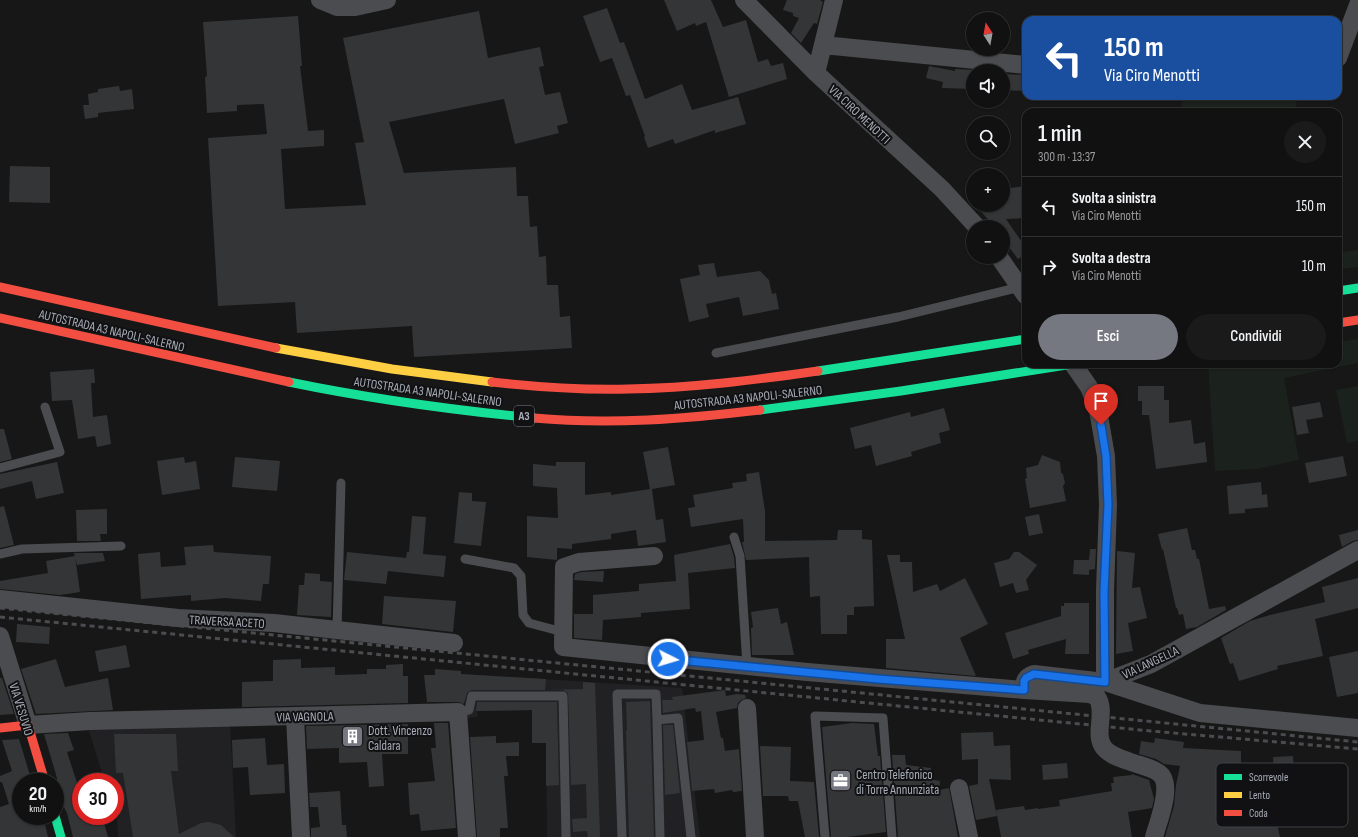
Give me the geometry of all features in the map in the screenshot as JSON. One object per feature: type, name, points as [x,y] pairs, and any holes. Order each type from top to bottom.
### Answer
[{"type":"main road","name":"AUTOSTRADA A3 NAPOLI-SALERNO","points":[[0,287],[215,335],[337,360],[403,372],[480,382],[547,388],[608,389],[671,387],[742,381],[830,370],[1022,340]]},
{"type":"main road","points":[[1342,290],[1358,288]]},
{"type":"main road","name":"AUTOSTRADA A3 NAPOLI-SALERNO","points":[[0,318],[267,379],[393,402],[440,408],[553,418],[620,421],[678,418],[831,400],[1047,368]]},
{"type":"main road","points":[[1342,322],[1358,320]]},
{"type":"main road","points":[[0,728],[28,725]]},
{"type":"main road","name":"VIA VESUVIO","points":[[28,725],[42,773]]},
{"type":"main road","points":[[58,825],[61,837]]},
{"type":"street","points":[[320,0],[337,7],[355,7],[387,0]]},
{"type":"street","name":"VIA CIRO MENOTTI","points":[[744,0],[816,73],[942,189],[971,220]]},
{"type":"street","points":[[816,73],[834,0]]},
{"type":"street","points":[[1342,47],[1358,5]]},
{"type":"street","points":[[823,45],[1022,65]]},
{"type":"street","points":[[1003,264],[1022,290]]},
{"type":"street","points":[[1024,690],[1024,681],[1026,678],[1034,674],[1105,682],[1104,592],[1108,505],[1106,456],[1098,410],[1089,387],[1076,368]]},
{"type":"street","name":"VIA LANGELLA","points":[[1105,682],[1151,664],[1358,550]]},
{"type":"street","points":[[654,556],[579,562],[564,567],[563,647],[886,679],[1094,695],[1099,700],[1100,738],[1101,744],[1104,748],[1113,755],[1157,772],[1165,781],[1167,791],[1154,837]]},
{"type":"street","name":"TRAVERSA ACETO","points":[[0,599],[178,618],[274,623],[454,643]]},
{"type":"street","name":"VIA VESUVIO","points":[[0,636],[28,725]]},
{"type":"street","name":"VIA LANGELLA","points":[[1105,682],[1200,713],[1358,728]]},
{"type":"street","points":[[746,708],[755,837]]},
{"type":"street","points":[[458,712],[467,837]]},
{"type":"street","name":"VIA VAGNOLA","points":[[28,725],[90,721],[458,712]]},
{"type":"street","points":[[294,717],[301,837]]},
{"type":"street","points":[[959,788],[969,837]]},
{"type":"lane","points":[[716,352],[1022,291]]},
{"type":"lane","points":[[0,468],[60,452],[45,407]]},
{"type":"lane","points":[[337,630],[341,483]]},
{"type":"lane","points":[[734,537],[740,556],[747,666]]},
{"type":"lane","points":[[0,554],[22,549],[121,546]]},
{"type":"lane","points":[[465,560],[514,568],[521,576],[523,615],[529,623],[563,632]]},
{"type":"lane","points":[[622,837],[617,694],[656,694],[660,837]]},
{"type":"lane","points":[[458,712],[469,710],[472,696],[563,696],[566,837]]},
{"type":"lane","points":[[825,837],[815,716],[883,718],[892,837]]},
{"type":"lane","points":[[656,720],[678,718],[691,837]]},
{"type":"shaded area","points":[[1182,100],[1297,100],[1296,108],[1182,108]]},
{"type":"shaded area","points":[[1358,250],[1358,267],[1342,269],[1342,252]]},
{"type":"shaded area","points":[[1358,339],[1358,363],[1342,366],[1342,341]]},
{"type":"shaded area","points":[[1208,368],[1333,368],[1284,378],[1299,460],[1257,469],[1215,471]]},
{"type":"shaded area","points":[[1358,386],[1358,441],[1347,443],[1336,390]]},
{"type":"shaded area","points":[[464,674],[682,688],[700,837],[547,837],[546,710],[477,711],[478,717],[466,718]]},
{"type":"shaded area","points":[[230,723],[236,837],[118,837],[117,825],[124,825],[124,773],[102,773],[88,728]]},
{"type":"building","points":[[664,0],[711,0],[723,27],[746,20],[758,62],[768,59],[771,66],[783,63],[787,79],[729,97],[706,22],[696,26],[695,23],[677,31]]},
{"type":"building","points":[[787,0],[820,0],[823,2],[817,24],[814,23],[801,43],[791,33],[799,18],[793,16],[793,13],[783,10]]},
{"type":"building","points":[[607,8],[620,43],[624,42],[645,99],[682,84],[692,110],[738,97],[746,124],[715,133],[715,130],[675,144],[673,139],[648,148],[630,95],[626,96],[612,58],[600,62],[583,16]]},
{"type":"building","points":[[479,11],[488,58],[540,47],[544,66],[539,67],[545,95],[560,92],[568,123],[557,126],[559,133],[515,144],[504,99],[389,122],[404,173],[516,167],[517,196],[528,196],[530,227],[537,226],[539,257],[546,256],[547,285],[558,285],[560,317],[570,316],[572,348],[414,357],[412,326],[297,333],[295,302],[218,306],[208,138],[267,134],[264,104],[237,105],[237,111],[207,113],[205,77],[207,76],[203,22],[298,16],[302,66],[300,66],[308,131],[324,130],[324,146],[281,149],[285,209],[366,205],[355,143],[364,142],[343,38]]},
{"type":"building","points":[[929,66],[955,71],[955,69],[966,70],[966,89],[942,88],[943,82],[926,78]]},
{"type":"building","points":[[1010,74],[1022,75],[1022,91],[1010,90]]},
{"type":"building","points":[[119,86],[120,91],[132,89],[134,109],[98,113],[98,117],[85,119],[83,105],[89,105],[88,94],[98,92],[98,89]]},
{"type":"building","points":[[10,166],[50,167],[50,203],[9,202]]},
{"type":"building","points":[[1022,187],[1022,218],[989,220],[981,212],[1010,212],[1010,188]]},
{"type":"building","points":[[1010,225],[1022,242],[1022,256],[1018,259],[1010,248]]},
{"type":"building","points":[[714,263],[717,277],[760,271],[769,280],[772,294],[776,293],[779,309],[743,316],[739,297],[706,304],[709,317],[689,322],[680,279],[700,275],[698,265]]},
{"type":"building","points":[[94,369],[95,383],[91,383],[93,417],[107,415],[111,444],[97,447],[95,436],[78,439],[72,400],[52,401],[50,372]]},
{"type":"building","points":[[1138,386],[1164,386],[1164,400],[1169,400],[1169,423],[1191,420],[1194,444],[1205,442],[1207,462],[1156,469],[1149,415],[1142,415],[1142,401],[1138,401]]},
{"type":"building","points":[[1320,402],[1323,417],[1306,420],[1309,433],[1297,435],[1292,407]]},
{"type":"building","points":[[944,408],[950,430],[939,433],[941,443],[911,452],[912,456],[876,466],[871,445],[855,449],[850,428],[910,412],[911,417]]},
{"type":"building","points":[[0,429],[4,429],[12,459],[0,462]]},
{"type":"building","points":[[668,447],[675,485],[652,489],[656,520],[663,519],[666,542],[638,546],[636,530],[611,534],[611,539],[572,544],[572,549],[557,548],[557,560],[527,557],[527,516],[558,518],[557,488],[533,486],[533,464],[556,466],[556,462],[585,462],[585,495],[611,492],[611,495],[650,489],[643,452]]},
{"type":"building","points":[[1042,455],[1060,462],[1061,473],[1063,474],[1065,483],[1063,486],[1066,501],[1030,508],[1025,479],[1027,478],[1026,468],[1038,465]]},
{"type":"building","points":[[1343,456],[1347,476],[1309,483],[1305,463]]},
{"type":"building","points":[[184,457],[185,463],[196,461],[200,489],[162,495],[157,461]]},
{"type":"building","points":[[235,457],[280,461],[277,491],[232,487]]},
{"type":"building","points":[[57,462],[64,493],[36,499],[32,481],[0,489],[0,474]]},
{"type":"building","points":[[759,472],[765,511],[765,541],[837,540],[838,530],[862,530],[862,539],[872,540],[874,606],[854,607],[854,615],[847,615],[847,634],[821,634],[820,596],[810,597],[809,557],[746,560],[742,542],[744,542],[743,519],[691,527],[688,508],[695,507],[693,495],[733,488],[732,483],[747,481],[746,474]]},
{"type":"building","points":[[1261,482],[1262,495],[1267,494],[1268,507],[1245,509],[1245,513],[1229,514],[1227,486]]},
{"type":"building","points":[[459,492],[472,493],[472,501],[486,502],[481,546],[454,543]]},
{"type":"building","points":[[4,506],[14,545],[0,548],[0,507]]},
{"type":"building","points":[[107,509],[107,534],[100,534],[101,541],[77,541],[76,510]]},
{"type":"building","points":[[1039,514],[1043,533],[1029,536],[1025,517]]},
{"type":"building","points":[[412,516],[426,517],[423,554],[446,556],[444,577],[388,571],[386,584],[344,580],[347,552],[406,558],[407,552],[409,552]]},
{"type":"building","points":[[1187,528],[1192,550],[1195,550],[1197,559],[1199,559],[1209,609],[1225,606],[1226,610],[1197,627],[1186,629],[1183,614],[1179,615],[1176,608],[1163,549],[1162,550],[1158,534]]},
{"type":"building","points":[[1358,530],[1358,540],[1342,547],[1339,535]]},
{"type":"building","points":[[730,544],[734,557],[735,568],[688,573],[690,609],[641,613],[641,617],[603,620],[602,640],[574,638],[574,614],[593,614],[593,595],[639,591],[639,584],[676,581],[674,555]]},
{"type":"building","points":[[213,545],[214,552],[271,556],[269,584],[263,584],[261,601],[225,598],[191,601],[191,595],[141,599],[138,554],[160,552],[161,567],[186,565],[184,547]]},
{"type":"building","points":[[1090,549],[1096,549],[1095,569],[1089,570],[1089,575],[1073,574],[1074,560],[1089,560]]},
{"type":"building","points":[[1117,551],[1135,553],[1132,588],[1140,587],[1147,618],[1128,623],[1133,651],[1116,654]]},
{"type":"building","points":[[1014,552],[1019,552],[1037,565],[1026,580],[1029,590],[1016,593],[1013,583],[1000,587],[994,563],[1009,559]]},
{"type":"building","points":[[74,553],[103,553],[105,561],[77,565]]},
{"type":"building","points":[[887,555],[900,555],[900,562],[912,562],[913,592],[937,584],[940,591],[965,578],[988,624],[960,638],[976,676],[886,668],[886,639],[905,639]]},
{"type":"building","points":[[75,556],[80,592],[60,595],[0,589],[0,581],[48,573],[46,561]]},
{"type":"building","points":[[604,571],[603,582],[574,580],[575,574],[581,572]]},
{"type":"building","points":[[305,573],[320,574],[320,581],[332,582],[331,617],[297,615],[299,585],[304,585]]},
{"type":"building","points":[[1358,578],[1358,608],[1315,619],[1323,656],[1277,666],[1278,669],[1239,681],[1233,663],[1230,664],[1221,638],[1250,621],[1325,602],[1322,587]]},
{"type":"building","points":[[384,596],[456,601],[453,632],[382,624]]},
{"type":"building","points":[[1064,603],[1089,603],[1089,654],[1065,654],[1066,639],[1028,650],[1029,654],[1013,659],[1005,633],[1061,616],[1061,606],[1064,606]]},
{"type":"building","points":[[778,608],[781,624],[787,622],[794,655],[752,655],[751,628],[753,627],[751,612]]},
{"type":"building","points":[[17,624],[50,627],[49,644],[16,642]]},
{"type":"building","points":[[126,645],[130,667],[99,672],[95,651]]},
{"type":"building","points":[[1358,651],[1358,693],[1337,697],[1329,657]]},
{"type":"building","points":[[56,659],[65,687],[108,678],[113,710],[36,714],[21,669]]},
{"type":"building","points":[[301,659],[301,668],[335,667],[335,675],[367,674],[367,669],[386,669],[386,665],[403,664],[403,676],[408,676],[408,703],[242,707],[242,682],[273,681],[273,660]]},
{"type":"building","points":[[435,669],[461,671],[461,674],[546,679],[545,690],[472,690],[467,693],[464,704],[458,702],[427,702],[424,675],[435,675]]},
{"type":"building","points":[[0,678],[2,678],[14,714],[0,715]]},
{"type":"building","points":[[583,682],[595,683],[600,837],[588,837],[587,831],[573,832],[572,819],[587,818],[586,784],[571,785],[568,693],[563,690],[551,690],[583,689]]},
{"type":"building","points":[[725,690],[726,696],[737,694],[745,695],[746,698],[738,703],[737,708],[716,712],[725,751],[739,749],[742,791],[733,792],[732,790],[715,793],[714,789],[692,791],[687,742],[704,740],[701,711],[696,712],[695,708],[663,713],[662,700],[673,700],[672,697]]},
{"type":"building","points":[[650,701],[654,837],[629,837],[626,702]]},
{"type":"building","points":[[477,702],[557,702],[559,785],[546,786],[546,743],[532,743],[532,710],[476,711]]},
{"type":"building","points":[[434,723],[448,723],[456,828],[421,831],[419,814],[410,815],[408,783],[435,781],[431,748],[436,748]]},
{"type":"building","points":[[852,723],[874,724],[878,756],[880,756],[886,832],[847,837],[831,837],[822,727]]},
{"type":"building","points":[[408,724],[408,754],[382,754],[384,786],[369,787],[367,762],[339,763],[339,748],[307,749],[306,726]]},
{"type":"building","points":[[663,725],[673,725],[680,793],[665,795]]},
{"type":"building","points":[[993,732],[994,746],[1010,745],[1011,780],[989,779],[997,816],[976,820],[969,786],[978,784],[978,759],[962,760],[961,733]]},
{"type":"building","points":[[68,733],[74,750],[67,752],[74,773],[72,773],[72,825],[105,825],[108,837],[73,837],[64,807],[64,773],[56,773],[44,734]]},
{"type":"building","points":[[114,734],[176,734],[178,771],[171,771],[179,834],[201,823],[209,822],[221,825],[234,837],[133,837],[124,773],[116,773]]},
{"type":"building","points":[[496,736],[496,743],[519,742],[519,756],[506,756],[508,776],[504,776],[508,828],[500,828],[500,837],[477,837],[470,737]]},
{"type":"building","points":[[265,738],[267,765],[284,764],[285,793],[250,795],[248,767],[233,768],[232,740]]},
{"type":"building","points":[[1155,738],[1184,742],[1183,748],[1241,751],[1241,763],[1216,763],[1216,827],[1278,827],[1280,837],[1165,837],[1174,806],[1180,766],[1164,764],[1156,759],[1139,754],[1141,741],[1154,743]]},
{"type":"building","points":[[19,739],[29,773],[12,773],[12,825],[45,825],[48,837],[0,837],[0,807],[9,804],[2,782],[0,782],[0,776],[12,771],[2,740]]},
{"type":"building","points":[[760,746],[791,747],[790,781],[814,782],[819,837],[805,837],[798,801],[789,801],[788,796],[763,796]]},
{"type":"building","points":[[892,755],[905,755],[906,765],[931,768],[929,779],[940,781],[939,790],[949,788],[958,837],[898,837]]},
{"type":"building","points":[[1293,756],[1294,763],[1273,763],[1273,757]]},
{"type":"building","points":[[1067,763],[1068,778],[1043,780],[1042,765]]},
{"type":"building","points":[[1132,774],[1149,780],[1154,799],[1152,808],[1128,812],[1132,837],[1001,837],[996,810],[1024,806],[1025,810],[1060,806],[1059,800],[1112,791],[1111,783],[1114,783],[1113,777]]},
{"type":"building","points":[[340,791],[342,825],[346,825],[347,837],[311,837],[311,828],[320,827],[318,807],[310,807],[309,793]]},
{"type":"railway","points":[[0,608],[1358,742]]},
{"type":"railway","points":[[0,617],[1151,731],[1358,749]]},
{"type":"traffic: fast","points":[[1342,290],[1358,288]]},
{"type":"traffic: fast","points":[[818,371],[1022,340]]},
{"type":"traffic: fast","points":[[760,410],[901,391],[1048,368]]},
{"type":"traffic: fast","points":[[289,382],[350,394],[534,418]]},
{"type":"traffic: fast","points":[[58,825],[61,837]]},
{"type":"traffic: slow","points":[[276,348],[392,369],[492,382]]},
{"type":"traffic: jam","points":[[0,287],[276,348]]},
{"type":"traffic: jam","points":[[0,318],[289,382]]},
{"type":"traffic: jam","points":[[1342,322],[1358,320]]},
{"type":"traffic: jam","points":[[492,382],[577,389],[652,388],[723,383],[818,371]]},
{"type":"traffic: jam","points":[[534,418],[619,421],[704,416],[760,410]]},
{"type":"traffic: jam","points":[[0,728],[28,725],[42,773]]},
{"type":"place","name":"Dott. Vincenzo Caldara","points":[[353,737]]},
{"type":"place","name":"Centro Telefonico di Torre Annunziata","points":[[841,781]]},
{"type":"route","points":[[668,659],[878,679],[1024,690],[1024,681],[1026,678],[1034,674],[1105,682],[1104,592],[1108,505],[1106,456],[1101,425]]}]
